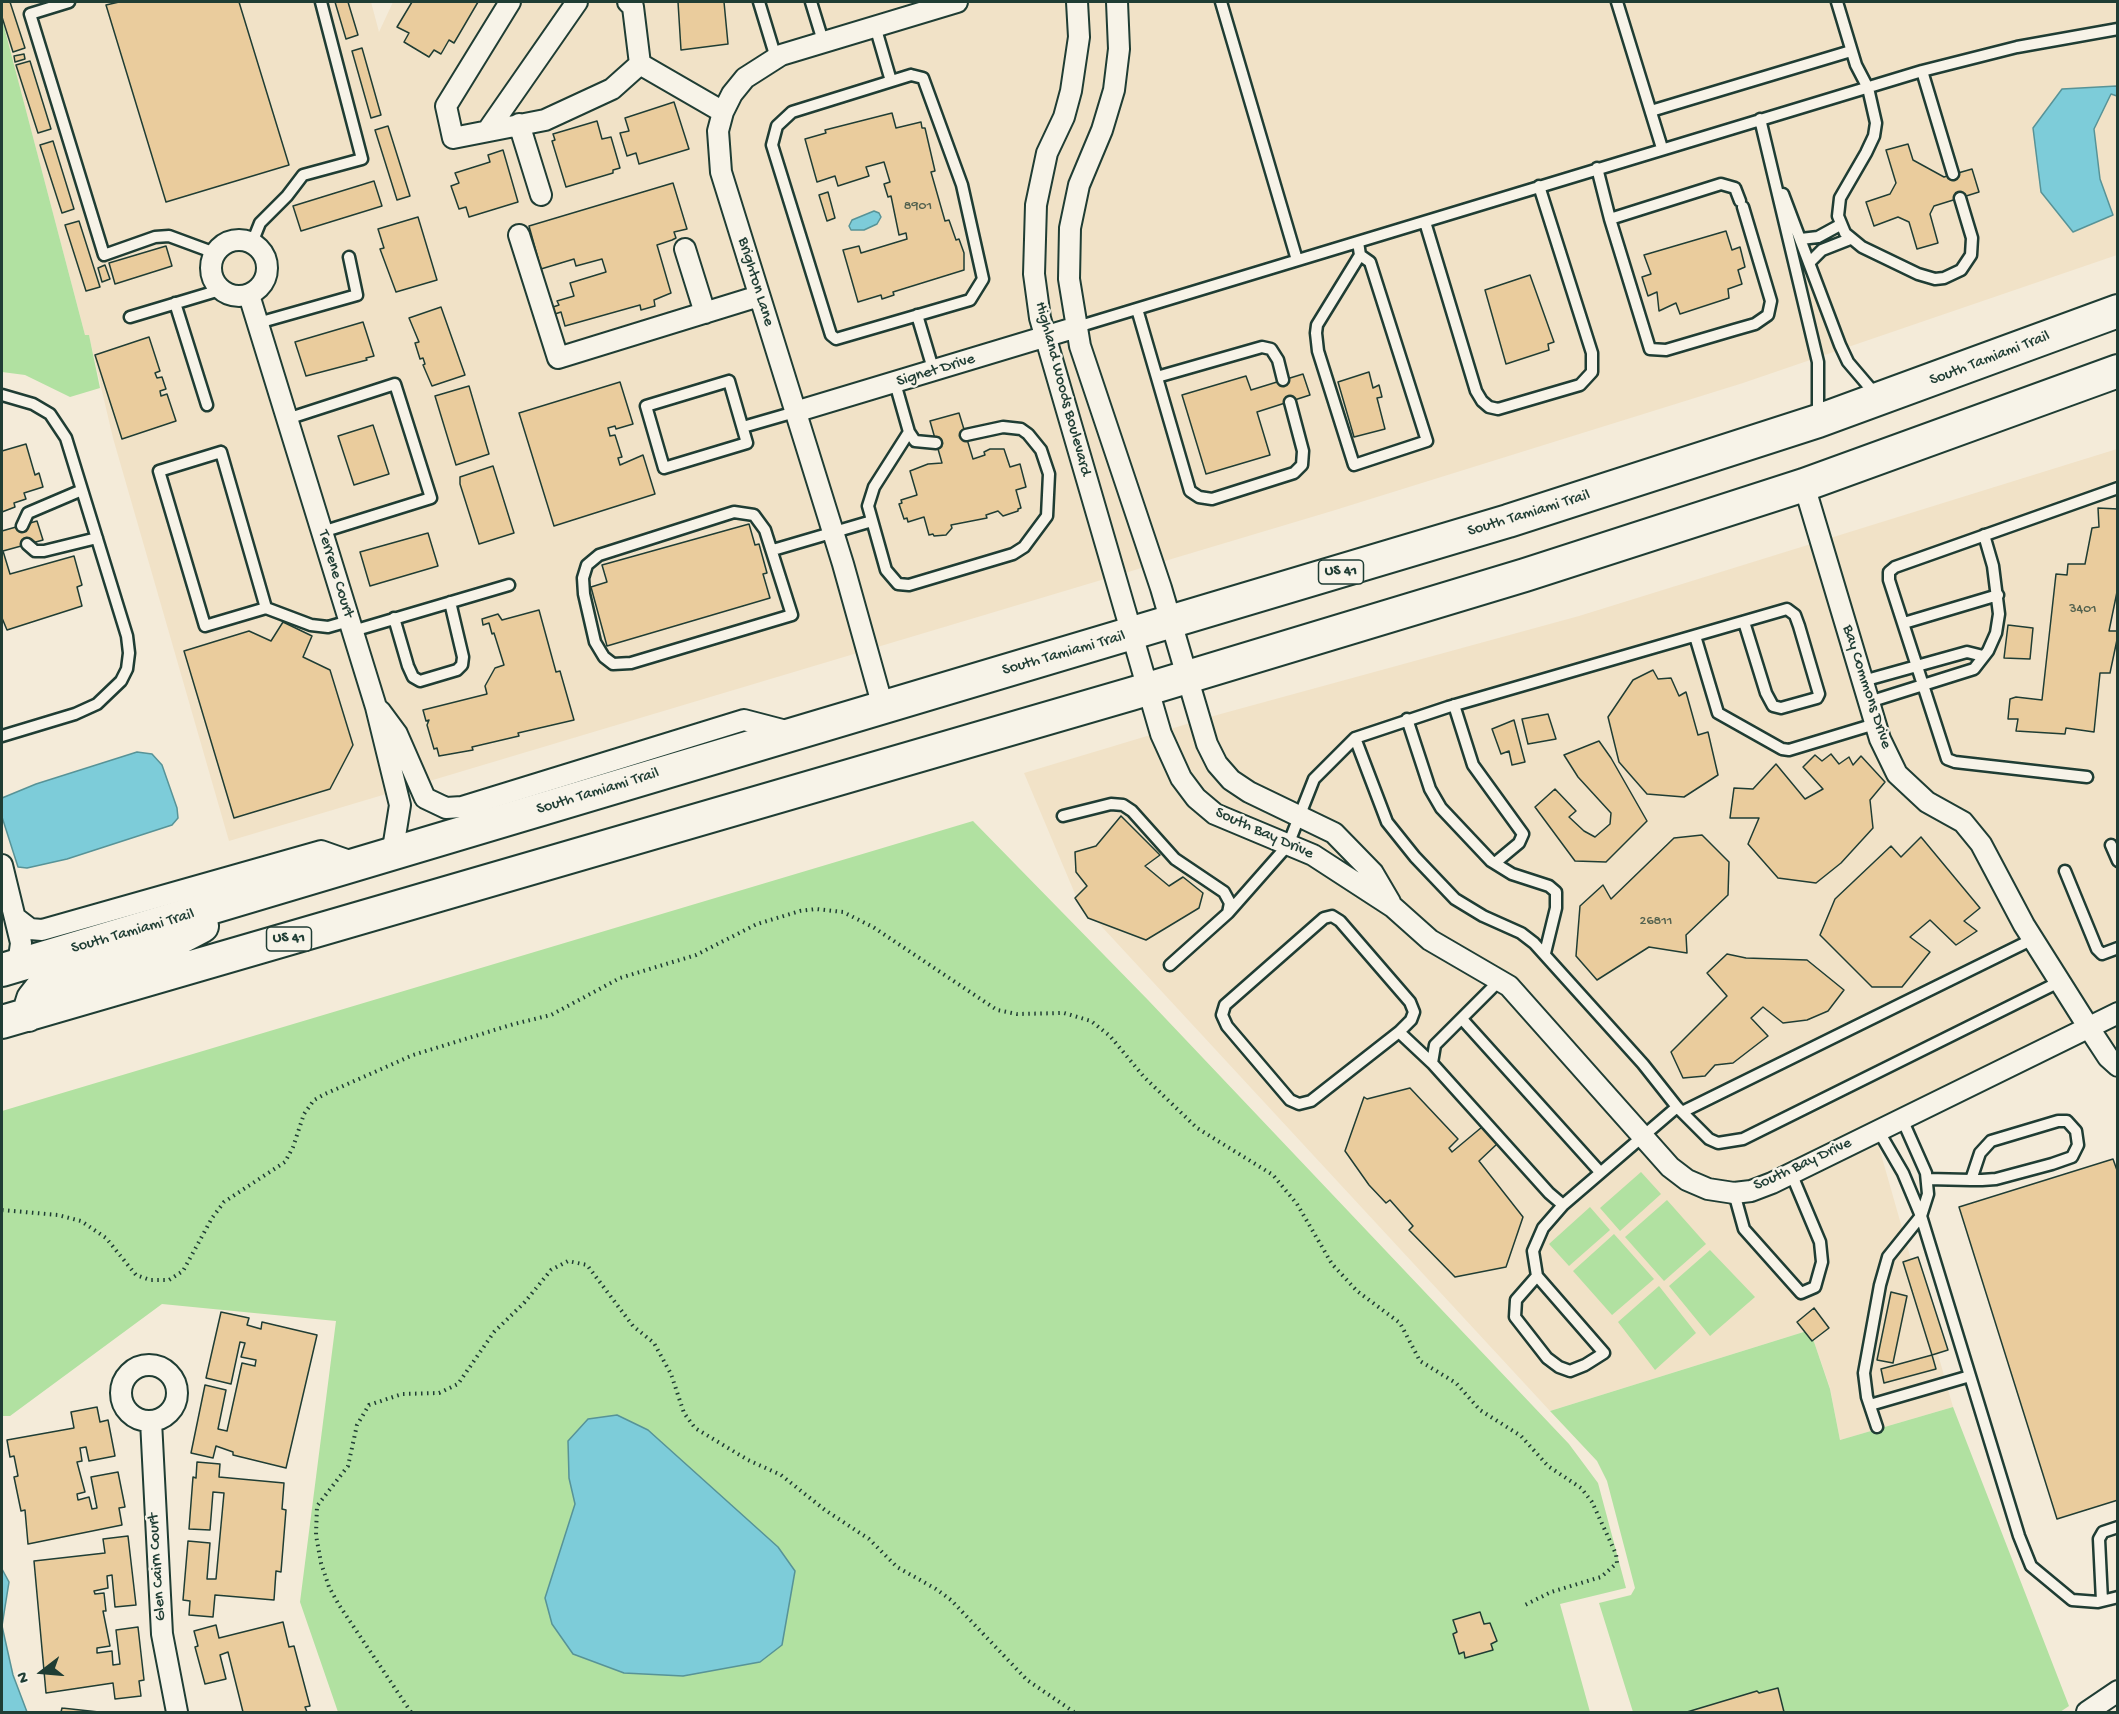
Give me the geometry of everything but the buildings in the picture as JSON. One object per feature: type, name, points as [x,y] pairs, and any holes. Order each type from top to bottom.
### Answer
[{"type":"main road","name":"South Tamiami Trail","points":[[7,973],[795,733],[1519,518],[1818,421],[2118,311]]},
{"type":"main road","name":"US 41","points":[[15,1018],[1149,689],[1525,575],[1804,485],[2118,371]]},
{"type":"main road","points":[[15,1018],[40,990],[57,980],[160,948],[262,895]]},
{"type":"street","points":[[510,2],[446,106],[453,138],[545,120],[612,89],[640,64]]},
{"type":"street","points":[[488,130],[577,2]]},
{"type":"street","points":[[628,2],[633,7],[640,64]]},
{"type":"street","name":"Brighton Lane","points":[[884,707],[843,564],[721,172],[717,152],[718,132],[723,112],[732,94],[745,78],[776,58],[875,26],[930,5],[957,2]]},
{"type":"street","name":"Highland Woods Boulevard","points":[[1077,2],[1079,37],[1071,91],[1064,117],[1047,153],[1036,205],[1034,274],[1045,337],[1134,633]]},
{"type":"street","name":"Highland Woods Boulevard","points":[[1117,2],[1119,49],[1114,90],[1102,130],[1079,185],[1070,228],[1070,279],[1077,327],[1088,368],[1172,622]]},
{"type":"street","points":[[640,64],[723,112]]},
{"type":"street","points":[[519,124],[541,195]]},
{"type":"street","points":[[519,235],[558,358],[759,296]]},
{"type":"street","points":[[244,240],[252,243],[265,257],[266,275],[257,291],[249,295],[234,297],[220,290],[215,284],[210,268],[214,253],[227,242],[244,240]]},
{"type":"street","points":[[685,249],[705,313]]},
{"type":"street","name":"Terrene Court","points":[[249,295],[376,707],[400,806],[392,855]]},
{"type":"street","name":"Signet Drive","points":[[795,412],[934,372],[1077,327]]},
{"type":"street","name":"Bay Commons Drive","points":[[1804,485],[1875,724],[1897,774],[1927,802],[1963,822],[1982,844],[2033,939],[2108,1057],[2118,1066]]},
{"type":"street","name":"South Bay Drive","points":[[1172,622],[1207,744],[1217,764],[1231,780],[1249,792],[1334,833],[1373,873],[1393,907]]},
{"type":"street","name":"South Bay Drive","points":[[1134,633],[1170,757],[1196,798],[1215,814],[1313,855],[1393,907],[1430,940],[1499,981],[1525,1002],[1670,1167],[1687,1180],[1708,1189],[1734,1192],[1752,1191],[2118,1013]]},
{"type":"street","points":[[376,707],[397,734],[425,798],[446,808],[462,807],[744,720],[795,733]]},
{"type":"street","points":[[17,919],[30,929],[42,930],[321,851],[361,865]]},
{"type":"street","points":[[2,865],[21,943],[7,973]]},
{"type":"street","name":"Glen Cairn Court","points":[[151,1421],[162,1634],[177,1713]]},
{"type":"street","points":[[2087,1713],[2118,1691]]},
{"type":"lane","points":[[69,2],[30,15],[104,255],[155,237],[169,236],[214,253]]},
{"type":"lane","points":[[252,243],[260,223],[287,196],[303,175],[362,159],[321,2]]},
{"type":"lane","points":[[759,2],[776,58]]},
{"type":"lane","points":[[811,2],[823,41]]},
{"type":"lane","points":[[1221,2],[1297,260]]},
{"type":"lane","points":[[1617,2],[1662,148]]},
{"type":"lane","points":[[1837,2],[1851,51],[1868,87],[1876,123],[1874,136],[1840,198],[1840,225],[1850,239],[1928,278],[1935,279],[1954,274],[1968,262],[1973,247],[1960,198]]},
{"type":"lane","points":[[875,26],[891,81]]},
{"type":"lane","points":[[1077,327],[1922,71],[2017,47],[2118,29]]},
{"type":"lane","points":[[1651,111],[1851,51]]},
{"type":"lane","points":[[1922,71],[1953,174]]},
{"type":"lane","points":[[911,75],[923,78],[962,184],[983,279],[970,300],[917,315],[836,339],[831,335],[772,145],[777,126],[792,112],[911,75]]},
{"type":"lane","points":[[1760,119],[1818,362],[1818,421]]},
{"type":"lane","points":[[1771,164],[1832,326],[1848,362],[1881,399]]},
{"type":"lane","points":[[1596,168],[1610,219],[1650,349],[1656,351],[1755,324],[1768,315],[1770,301],[1742,204],[1735,188],[1721,184],[1610,219]]},
{"type":"lane","points":[[1425,222],[1476,391],[1482,401],[1489,407],[1498,409],[1580,385],[1592,372],[1592,353],[1539,186]]},
{"type":"lane","points":[[1801,239],[1818,237],[1840,225]]},
{"type":"lane","points":[[1809,263],[1822,250],[1850,239]]},
{"type":"lane","points":[[1358,242],[1360,255],[1317,325],[1316,333],[1318,351],[1354,465],[1427,441],[1370,262],[1360,255]]},
{"type":"lane","points":[[258,323],[357,295],[349,257]]},
{"type":"lane","points":[[130,317],[220,290]]},
{"type":"lane","points":[[175,303],[207,405]]},
{"type":"lane","points":[[1137,309],[1190,491],[1199,497],[1212,499],[1294,473],[1302,465],[1303,451],[1290,402]]},
{"type":"lane","points":[[917,315],[934,372]]},
{"type":"lane","points":[[1157,377],[1262,347],[1271,349],[1278,360],[1283,380]]},
{"type":"lane","points":[[729,381],[743,427],[747,443],[664,468],[646,405],[729,381]]},
{"type":"lane","points":[[895,383],[909,432],[915,441],[936,443]]},
{"type":"lane","points":[[287,419],[395,384],[431,498],[322,532]]},
{"type":"lane","points":[[2,395],[33,404],[50,414],[66,438],[127,636],[129,652],[127,669],[110,694],[97,704],[75,714],[2,736]]},
{"type":"lane","points":[[743,427],[795,412]]},
{"type":"lane","points":[[909,432],[874,487],[868,506],[886,570],[898,584],[909,585],[1013,554],[1024,547],[1047,516],[1049,474],[1041,450],[1028,434],[1013,427],[966,435]]},
{"type":"lane","points":[[266,608],[221,452],[159,471],[205,626],[266,608],[311,625],[351,626],[394,618],[509,585]]},
{"type":"lane","points":[[2087,777],[1955,762],[1947,759],[1889,580],[1889,572],[1895,567],[2118,488]]},
{"type":"lane","points":[[22,526],[28,513],[82,490]]},
{"type":"lane","points":[[734,512],[754,515],[765,530],[773,550],[792,615],[631,663],[613,664],[604,657],[595,642],[584,594],[583,578],[586,565],[599,555],[734,512]]},
{"type":"lane","points":[[773,550],[872,520]]},
{"type":"lane","points":[[1869,702],[1974,669],[1983,657],[1996,633],[1998,595],[1984,536]]},
{"type":"lane","points":[[27,544],[35,551],[44,551],[97,538]]},
{"type":"lane","points":[[1904,624],[1998,595]]},
{"type":"lane","points":[[394,618],[408,666],[413,677],[420,681],[462,665],[463,657],[450,602]]},
{"type":"lane","points":[[1170,965],[1228,913],[1288,845],[1314,779],[1355,738],[1407,719],[1787,609],[1795,615],[1819,694],[1817,698],[1781,708],[1773,706],[1766,693],[1744,622]]},
{"type":"lane","points":[[1695,636],[1718,713],[1782,749],[1790,750],[1875,724]]},
{"type":"lane","points":[[1863,681],[1967,652],[1983,657]]},
{"type":"lane","points":[[1454,705],[1473,765],[1523,834],[1519,843],[1495,863]]},
{"type":"lane","points":[[1407,719],[1430,789],[1441,808],[1495,863],[1512,874],[1549,886],[1556,892],[1556,908],[1545,953]]},
{"type":"lane","points":[[1355,738],[1383,813],[1415,857],[1455,899],[1483,916],[1521,933],[1545,953],[1680,1109],[1709,1139],[1718,1143],[1736,1142],[2061,981]]},
{"type":"lane","points":[[1063,816],[1111,804],[1123,805],[1132,811],[1175,859],[1224,892],[1230,903],[1228,913]]},
{"type":"lane","points":[[2110,845],[2118,861]]},
{"type":"lane","points":[[2065,871],[2097,949],[2102,954],[2118,948]]},
{"type":"lane","points":[[1332,916],[1340,921],[1410,1002],[1414,1012],[1412,1020],[1399,1032],[1311,1101],[1299,1104],[1290,1100],[1227,1026],[1222,1015],[1225,1005],[1324,918],[1332,916]]},
{"type":"lane","points":[[1537,1276],[1516,1300],[1515,1317],[1547,1358],[1559,1367],[1570,1371],[1604,1353],[1537,1276],[1533,1251],[1543,1228],[1563,1205],[1643,1136],[1680,1109],[2033,939]]},
{"type":"lane","points":[[1432,1062],[1435,1045],[1499,981]]},
{"type":"lane","points":[[1462,1019],[1600,1173]]},
{"type":"lane","points":[[1399,1032],[1432,1062],[1549,1193],[1563,1205]]},
{"type":"lane","points":[[1877,1427],[1864,1373],[1880,1285],[1887,1257],[1921,1215],[1928,1194],[1923,1160],[1902,1119]]},
{"type":"lane","points":[[1926,1179],[1971,1180],[1996,1179],[2072,1157],[2078,1145],[2076,1131],[2067,1121],[2058,1121],[1991,1141],[1980,1153],[1971,1180]]},
{"type":"lane","points":[[1878,1130],[1903,1173],[1921,1215],[2019,1536],[2031,1566],[2072,1600],[2102,1601],[2118,1598]]},
{"type":"lane","points":[[1734,1192],[1744,1229],[1801,1293],[1815,1287],[1822,1262],[1820,1242],[1791,1173]]},
{"type":"lane","points":[[1870,1405],[1970,1376]]},
{"type":"lane","points":[[2102,1601],[2099,1539],[2103,1532],[2118,1527]]},
{"type":"path","points":[[2,1210],[58,1215],[81,1221],[106,1238],[136,1275],[150,1280],[177,1277],[189,1262],[212,1218],[224,1202],[285,1162],[293,1148],[304,1114],[314,1100],[413,1055],[552,1015],[620,978],[696,955],[767,920],[816,909],[843,912],[873,927],[997,1010],[1017,1014],[1064,1013],[1091,1021],[1110,1036],[1144,1077],[1197,1128],[1273,1175],[1297,1204],[1337,1270],[1357,1291],[1400,1323],[1420,1361],[1456,1383],[1480,1410],[1521,1436],[1548,1466],[1581,1488],[1592,1502],[1616,1554],[1617,1563],[1601,1577],[1551,1592],[1525,1605]]},
{"type":"path","points":[[411,1713],[329,1587],[321,1563],[316,1535],[317,1506],[348,1466],[357,1425],[361,1414],[369,1405],[389,1396],[439,1393],[458,1384],[494,1332],[524,1303],[551,1270],[568,1261],[587,1265],[633,1326],[654,1343],[671,1374],[684,1413],[694,1428],[748,1460],[781,1475],[825,1510],[868,1539],[897,1567],[951,1600],[1027,1680],[1074,1713]]},
{"type":"shaded area","points":[[2,2],[371,2],[379,32],[393,2],[2117,2],[2117,255],[1743,383],[1332,511],[229,841],[113,438],[89,336],[85,335],[2,19]]},
{"type":"shaded area","points":[[2117,449],[2117,1050],[2098,1022],[1875,1133],[1953,1407],[1840,1440],[1830,1388],[1810,1330],[1550,1411],[1078,901],[1024,773],[1217,715],[1579,616]]},
{"type":"green space","points":[[2,19],[85,335],[89,335],[100,388],[70,397],[25,375],[2,372]]},
{"type":"green space","points":[[973,821],[1148,1000],[1569,1444],[1598,1483],[1626,1588],[1560,1604],[1590,1712],[338,1712],[300,1602],[336,1321],[162,1304],[10,1416],[2,1416],[2,1111]]},
{"type":"green space","points":[[1641,1172],[1661,1194],[1620,1231],[1600,1208]]},
{"type":"green space","points":[[1667,1200],[1706,1244],[1664,1281],[1625,1237]]},
{"type":"green space","points":[[1590,1207],[1610,1230],[1569,1266],[1549,1244]]},
{"type":"green space","points":[[1614,1234],[1654,1279],[1612,1315],[1573,1271]]},
{"type":"green space","points":[[1710,1250],[1755,1297],[1710,1336],[1669,1286]]},
{"type":"green space","points":[[1659,1286],[1696,1333],[1655,1370],[1618,1322]]},
{"type":"green space","points":[[1810,1330],[1830,1389],[1840,1440],[1953,1407],[2069,1706],[2060,1712],[1633,1712],[1599,1603],[1631,1595],[1635,1588],[1607,1481],[1597,1461],[1550,1411]]},
{"type":"water","points":[[2117,86],[2117,96],[2111,94],[2094,129],[2100,179],[2113,215],[2073,232],[2041,192],[2033,128],[2062,89]]},
{"type":"water","points":[[874,211],[881,217],[877,224],[864,230],[851,230],[849,226],[852,220]]},
{"type":"water","points":[[137,752],[152,754],[162,765],[177,808],[178,818],[172,825],[67,859],[27,868],[18,867],[2,817],[2,798],[36,784]]},
{"type":"water","points":[[617,1415],[648,1430],[778,1547],[795,1571],[782,1645],[760,1662],[683,1676],[624,1673],[573,1654],[552,1624],[545,1598],[575,1504],[569,1478],[568,1441],[588,1419]]},
{"type":"water","points":[[2,1569],[9,1582],[2,1626]]},
{"type":"water","points":[[2,1626],[13,1675],[27,1712],[2,1712]]}]
